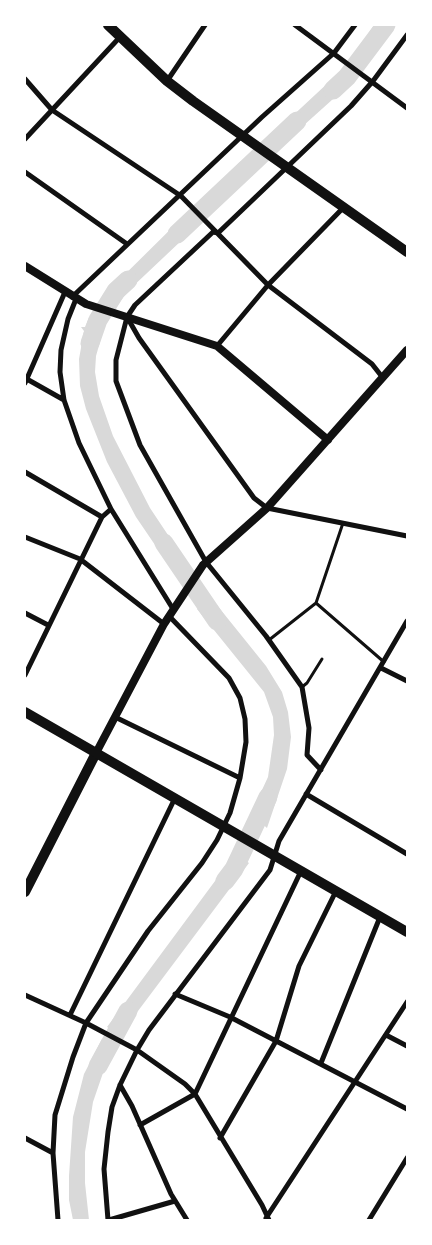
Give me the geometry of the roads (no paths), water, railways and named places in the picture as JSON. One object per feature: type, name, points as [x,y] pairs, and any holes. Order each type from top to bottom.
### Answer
[{"type":"main road","points":[[108,25],[167,81],[407,252]]},
{"type":"main road","points":[[27,717],[176,798],[407,932]]},
{"type":"main road","points":[[25,892],[96,753]]},
{"type":"street","points":[[167,81],[205,25]]},
{"type":"street","points":[[294,25],[407,108]]},
{"type":"street","points":[[58,1220],[52,1153],[55,1115],[86,1023],[148,932],[227,828],[236,797],[246,742],[245,719],[240,698],[229,678],[171,613],[111,509],[79,443],[64,400],[60,372],[61,350],[69,313],[74,298],[127,244],[183,197],[246,138],[334,53],[355,25]]},
{"type":"street","points":[[321,770],[307,755],[310,728],[302,687],[269,640],[204,564],[140,444],[116,382],[116,360],[126,316],[135,305],[213,232],[218,232],[283,165],[344,112],[373,82],[407,35]]},
{"type":"street","points":[[25,139],[120,38]]},
{"type":"street","points":[[25,79],[52,110],[183,197],[268,286],[372,364],[383,379]]},
{"type":"street","points":[[25,172],[127,244]]},
{"type":"street","points":[[217,346],[268,286],[343,208]]},
{"type":"street","points":[[25,266],[86,304],[217,346],[328,440]]},
{"type":"street","points":[[64,400],[26,380],[65,292]]},
{"type":"street","points":[[126,316],[139,338],[254,498],[267,508],[407,536]]},
{"type":"street","points":[[96,753],[164,624],[204,564],[267,508],[407,350]]},
{"type":"street","points":[[25,472],[102,517]]},
{"type":"street","points":[[25,675],[102,517],[111,509]]},
{"type":"street","points":[[25,537],[80,560],[164,624]]},
{"type":"street","points":[[25,613],[48,625]]},
{"type":"street","points":[[175,1201],[109,1220],[104,1169],[112,1107],[120,1085],[137,1050],[175,994],[270,870],[280,841],[407,621]]},
{"type":"street","points":[[381,668],[407,682]]},
{"type":"street","points":[[116,717],[240,778]]},
{"type":"street","points":[[306,794],[406,851]]},
{"type":"street","points":[[70,1015],[176,798]]},
{"type":"street","points":[[140,1125],[195,1094],[230,1017],[302,871]]},
{"type":"street","points":[[220,1138],[276,1041],[298,966],[336,891]]},
{"type":"street","points":[[321,1063],[381,917]]},
{"type":"street","points":[[175,994],[230,1017],[407,1109]]},
{"type":"street","points":[[25,995],[70,1015],[137,1050],[185,1084],[195,1094],[262,1205],[267,1219]]},
{"type":"street","points":[[267,1219],[407,1002]]},
{"type":"street","points":[[386,1035],[407,1046]]},
{"type":"street","points":[[120,1085],[175,1201],[187,1220]]},
{"type":"street","points":[[25,1138],[52,1153]]},
{"type":"street","points":[[370,1220],[407,1158]]},
{"type":"street","points":[[267,1219],[273,1220]]},
{"type":"lane","points":[[269,640],[316,604],[343,523]]},
{"type":"lane","points":[[316,604],[384,662]]},
{"type":"lane","points":[[302,687],[307,683],[322,659]]},
{"type":"waterway","points":[[333,90],[347,77],[386,25]]},
{"type":"waterway","points":[[177,234],[297,121]]},
{"type":"waterway","points":[[90,343],[98,320],[116,291],[128,280]]},
{"type":"waterway","points":[[164,543],[217,621]]},
{"type":"waterway","points":[[225,881],[234,869],[268,797]]},
{"type":"waterway","points":[[98,1066],[128,1011]]}]
